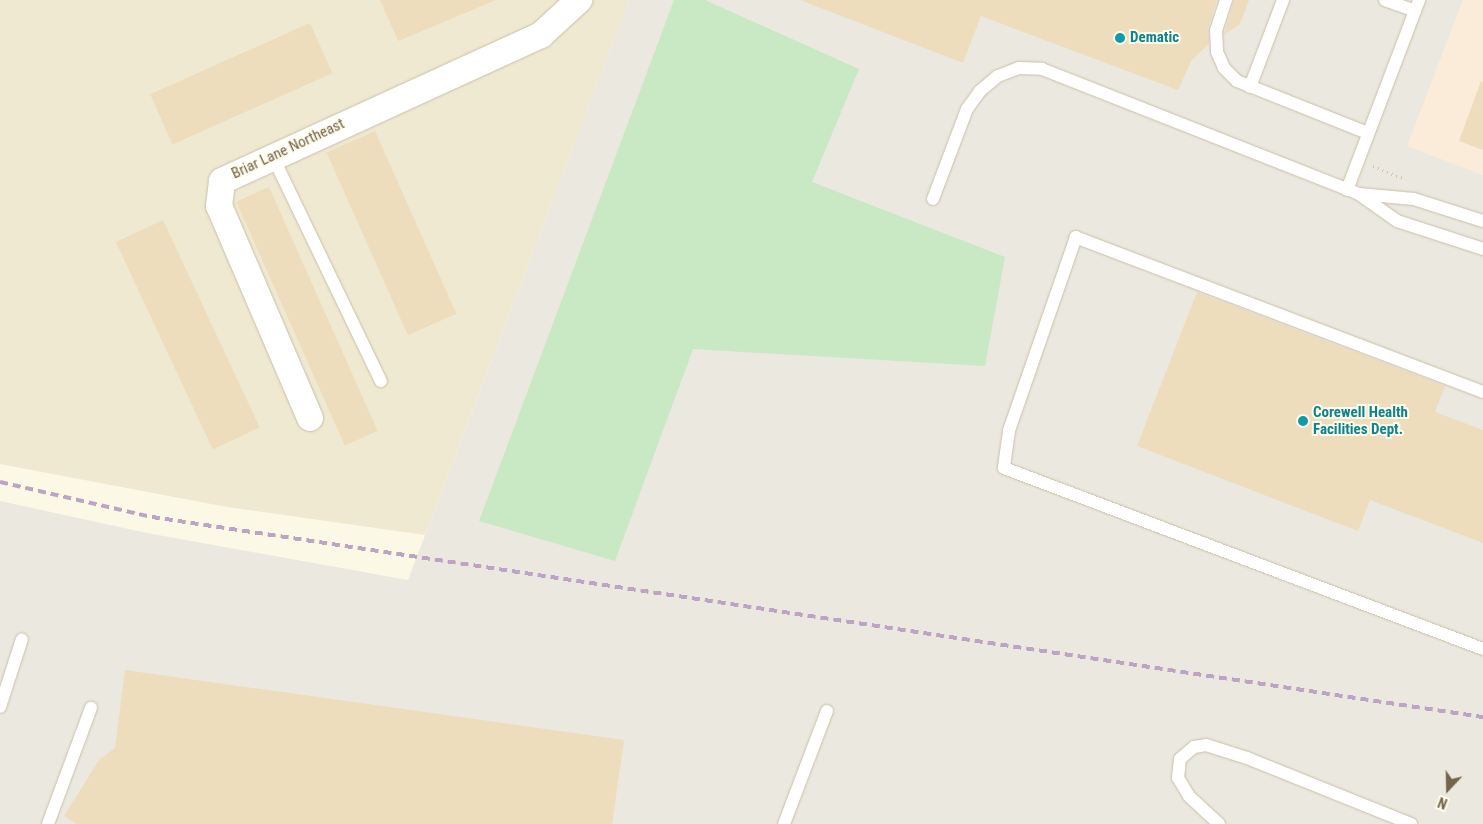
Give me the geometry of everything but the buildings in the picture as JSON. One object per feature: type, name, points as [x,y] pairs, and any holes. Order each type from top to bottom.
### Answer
[{"type":"street","name":"Briar Lane Northeast","points":[[310,418],[218,206],[222,181],[272,155],[541,35],[579,0]]},
{"type":"lane","points":[[1226,0],[1216,30],[1217,52],[1224,68],[1250,87],[1368,133]]},
{"type":"lane","points":[[1250,87],[1283,0]]},
{"type":"lane","points":[[1353,192],[1368,133],[1417,6],[1385,0]]},
{"type":"lane","points":[[933,199],[967,109],[998,76],[1019,68],[1042,69],[1353,192],[1397,221],[1483,249]]},
{"type":"lane","points":[[272,155],[382,381]]},
{"type":"lane","points":[[1353,192],[1414,199],[1483,221]]},
{"type":"lane","points":[[1481,646],[1004,468],[1009,431],[1076,237],[1483,392]]},
{"type":"lane","points":[[0,707],[22,639]]},
{"type":"lane","points":[[48,824],[91,708]]},
{"type":"lane","points":[[784,824],[827,710]]},
{"type":"lane","points":[[1219,824],[1189,796],[1178,778],[1180,759],[1194,747],[1206,745],[1247,758],[1411,824]]},
{"type":"shaded area","points":[[0,0],[629,0],[425,535],[227,507],[0,464]]},
{"type":"shaded area","points":[[629,0],[1463,0],[1407,146],[1483,175],[1483,824],[0,824],[0,501],[147,533],[408,580]]},
{"type":"shaded area","points":[[1463,0],[1483,0],[1483,175],[1406,146]]},
{"type":"green space","points":[[674,0],[705,0],[859,69],[812,182],[1005,257],[985,366],[693,349],[615,561],[479,521]]},
{"type":"railway","points":[[0,482],[152,517],[1483,717]]},
{"type":"place","name":"Dematic","points":[[1120,38]]},
{"type":"place","name":"Corewell Health Facilities Dept.","points":[[1303,421]]}]
